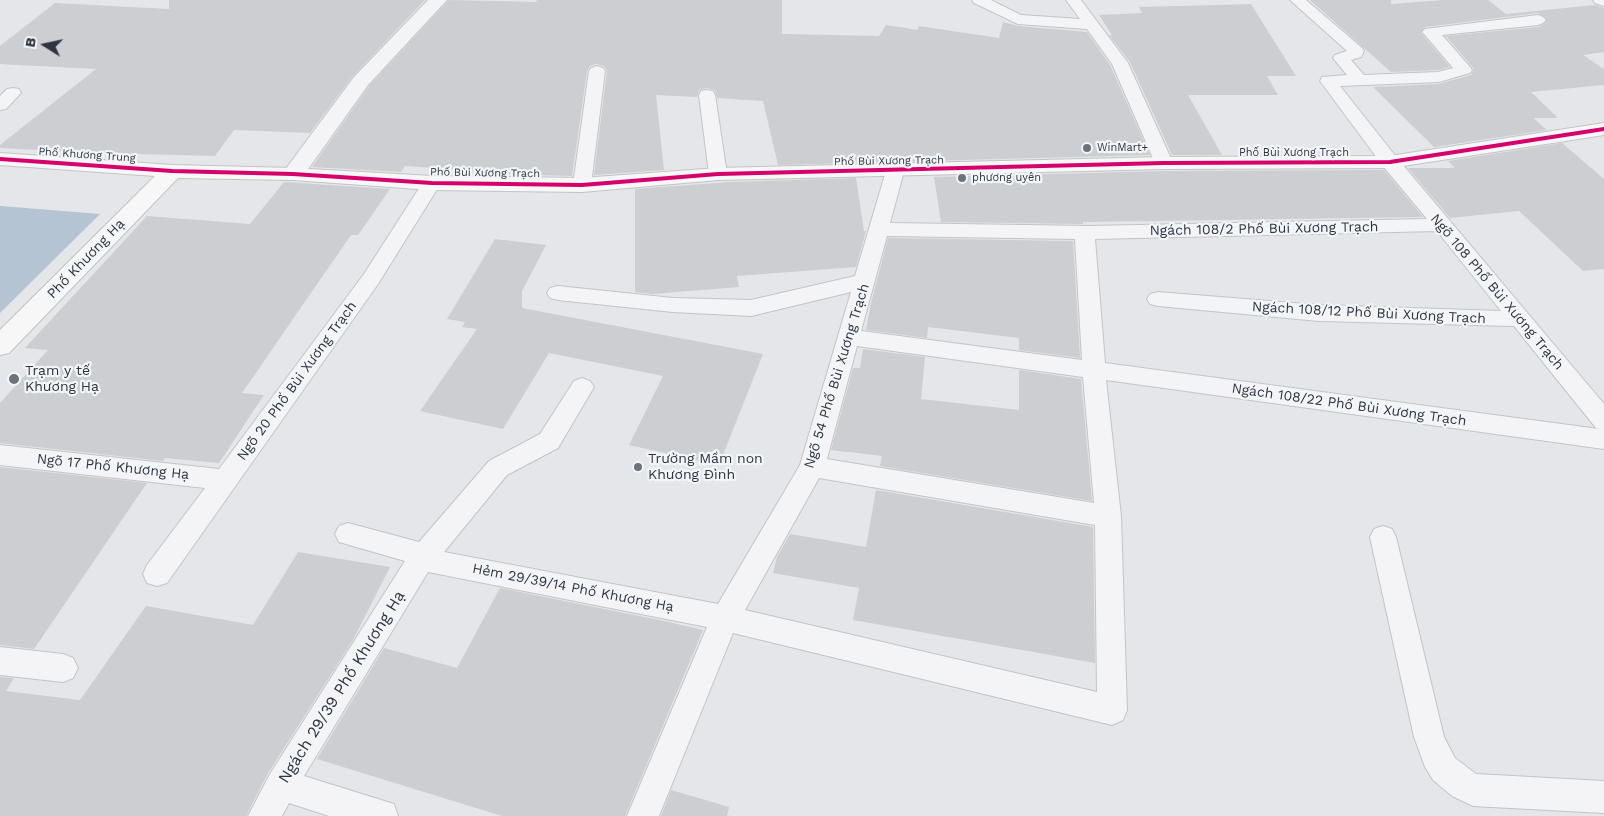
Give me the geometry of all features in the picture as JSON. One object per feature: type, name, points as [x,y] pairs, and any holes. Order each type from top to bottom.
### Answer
[{"type":"street","points":[[293,174],[361,81],[438,0]]},
{"type":"street","name":"Phố Bùi Xương Trạch","points":[[172,171],[293,174],[432,183],[582,185],[718,174],[1164,164],[1390,162],[1604,129]]},
{"type":"street","name":"Phố Khương Trung","points":[[0,159],[172,171]]},
{"type":"street","name":"Phố Khương Hạ","points":[[0,346],[172,171]]},
{"type":"lane","points":[[979,0],[1018,19],[1093,25]]},
{"type":"lane","points":[[1073,0],[1120,63],[1164,164]]},
{"type":"lane","points":[[1298,0],[1356,51],[1355,54],[1341,58],[1360,80],[1439,77],[1464,70],[1430,32],[1538,20]]},
{"type":"lane","points":[[1600,0],[1604,2]]},
{"type":"lane","points":[[582,185],[597,72]]},
{"type":"lane","name":"Ngõ 108 Phố Bùi Xương Trạch","points":[[1360,80],[1328,82],[1390,162],[1604,421]]},
{"type":"lane","points":[[0,105],[13,93]]},
{"type":"lane","points":[[707,95],[718,174]]},
{"type":"lane","name":"Ngõ 54 Phố Bùi Xương Trạch","points":[[643,816],[726,618],[812,467],[847,337],[866,281],[895,171]]},
{"type":"lane","name":"Ngõ 20 Phố Bùi Xương Trạch","points":[[157,574],[371,279],[432,183]]},
{"type":"lane","name":"Ngách 108/2 Phố Bùi Xương Trạch","points":[[879,230],[1085,232],[1442,225]]},
{"type":"lane","points":[[812,467],[1108,516],[1094,371],[1085,232]]},
{"type":"lane","points":[[558,293],[673,305],[751,308],[866,281]]},
{"type":"lane","name":"Ngách 108/12 Phố Bùi Xương Trạch","points":[[1158,299],[1319,313],[1520,319]]},
{"type":"lane","name":"Ngách 108/22 Phố Bùi Xương Trạch","points":[[847,337],[1604,438]]},
{"type":"lane","name":"Ngách 29/39 Phố Khương Hạ","points":[[264,816],[281,785],[422,559],[498,468],[549,441],[582,387]]},
{"type":"lane","name":"Ngõ 17 Phố Khương Hạ","points":[[0,455],[226,480]]},
{"type":"lane","name":"Hẻm 29/39/14 Phố Khương Hạ","points":[[348,534],[417,553],[422,559],[726,618],[1112,710],[1108,516]]},
{"type":"lane","points":[[1383,537],[1429,737],[1439,764],[1453,780],[1473,790],[1604,796]]},
{"type":"lane","points":[[0,660],[63,668]]},
{"type":"lane","points":[[281,785],[382,816]]},
{"type":"water","points":[[0,206],[100,214],[0,313]]},
{"type":"building","points":[[169,0],[425,0],[353,76],[310,133],[234,130],[215,156],[94,153],[0,148],[0,145],[96,69],[0,64],[0,46],[55,3],[169,9]]},
{"type":"building","points":[[449,0],[536,2],[537,0],[782,0],[782,34],[879,36],[886,25],[917,30],[919,26],[999,38],[1003,22],[1018,26],[1087,32],[1110,65],[1150,155],[778,165],[763,101],[717,98],[715,90],[707,88],[699,90],[697,97],[656,95],[664,170],[594,175],[607,71],[604,66],[596,64],[590,66],[587,71],[572,176],[405,166],[401,172],[312,167],[369,86]]},
{"type":"building","points":[[1310,0],[1391,0],[1391,4],[1444,0],[1488,0],[1506,14],[1595,5],[1604,8],[1604,52],[1583,55],[1604,69],[1604,85],[1531,92],[1558,118],[1533,118],[1547,130],[1434,147],[1373,87],[1439,84],[1471,75],[1474,69],[1446,36],[1538,27],[1544,24],[1547,19],[1538,13],[1425,27],[1421,33],[1450,67],[1438,70],[1391,72]]},
{"type":"building","points":[[1251,4],[1296,76],[1267,76],[1278,95],[1188,95],[1222,155],[1172,155],[1130,62],[1109,35],[1112,35],[1099,15],[1142,13],[1139,7]]},
{"type":"building","points":[[1562,143],[1604,179],[1604,269],[1583,271],[1519,211],[1450,218],[1408,168],[1455,168],[1448,161]]},
{"type":"building","points":[[1384,170],[1423,217],[1083,222],[1083,224],[941,222],[934,177],[1164,171]]},
{"type":"building","points":[[856,178],[864,231],[866,231],[856,267],[737,276],[739,287],[652,294],[635,292],[635,189],[730,182]]},
{"type":"building","points":[[284,182],[390,189],[358,235],[351,235],[242,393],[264,395],[219,463],[165,458],[163,461],[0,443],[0,403],[48,350],[25,348],[147,216],[250,224]]},
{"type":"building","points":[[888,238],[1073,241],[1080,358],[1019,350],[1019,338],[928,327],[927,338],[866,330]]},
{"type":"building","points":[[495,239],[546,245],[522,291],[522,308],[763,354],[719,465],[629,445],[663,376],[549,353],[503,429],[420,411],[477,329],[462,327],[465,322],[447,319]]},
{"type":"building","points":[[863,349],[925,357],[921,399],[1019,410],[1019,370],[1081,379],[1092,501],[880,466],[882,456],[831,450],[853,368],[860,368]]},
{"type":"building","points":[[0,467],[147,483],[34,649],[0,645]]},
{"type":"building","points":[[876,490],[1093,527],[1095,663],[853,620],[859,588],[773,573],[777,557],[790,534],[866,547]]},
{"type":"building","points":[[298,552],[390,567],[353,640],[268,773],[246,816],[0,816],[0,677],[14,678],[6,691],[80,700],[146,606],[253,625]]},
{"type":"building","points":[[500,588],[703,630],[625,816],[502,816],[317,759],[384,648],[457,668]]},
{"type":"building","points":[[671,790],[729,807],[727,816],[661,816]]},
{"type":"cycle path","points":[[0,159],[172,171],[293,174],[432,183],[582,185],[718,174],[1164,163],[1390,162],[1604,129]]},
{"type":"place","name":"WinMart+","points":[[1087,148]]},
{"type":"place","name":"phương uyên","points":[[962,178]]},
{"type":"place","name":"Trạm y tế Khương Hạ","points":[[14,379]]},
{"type":"place","name":"Trường Mầm non Khương Đình","points":[[638,467]]}]
